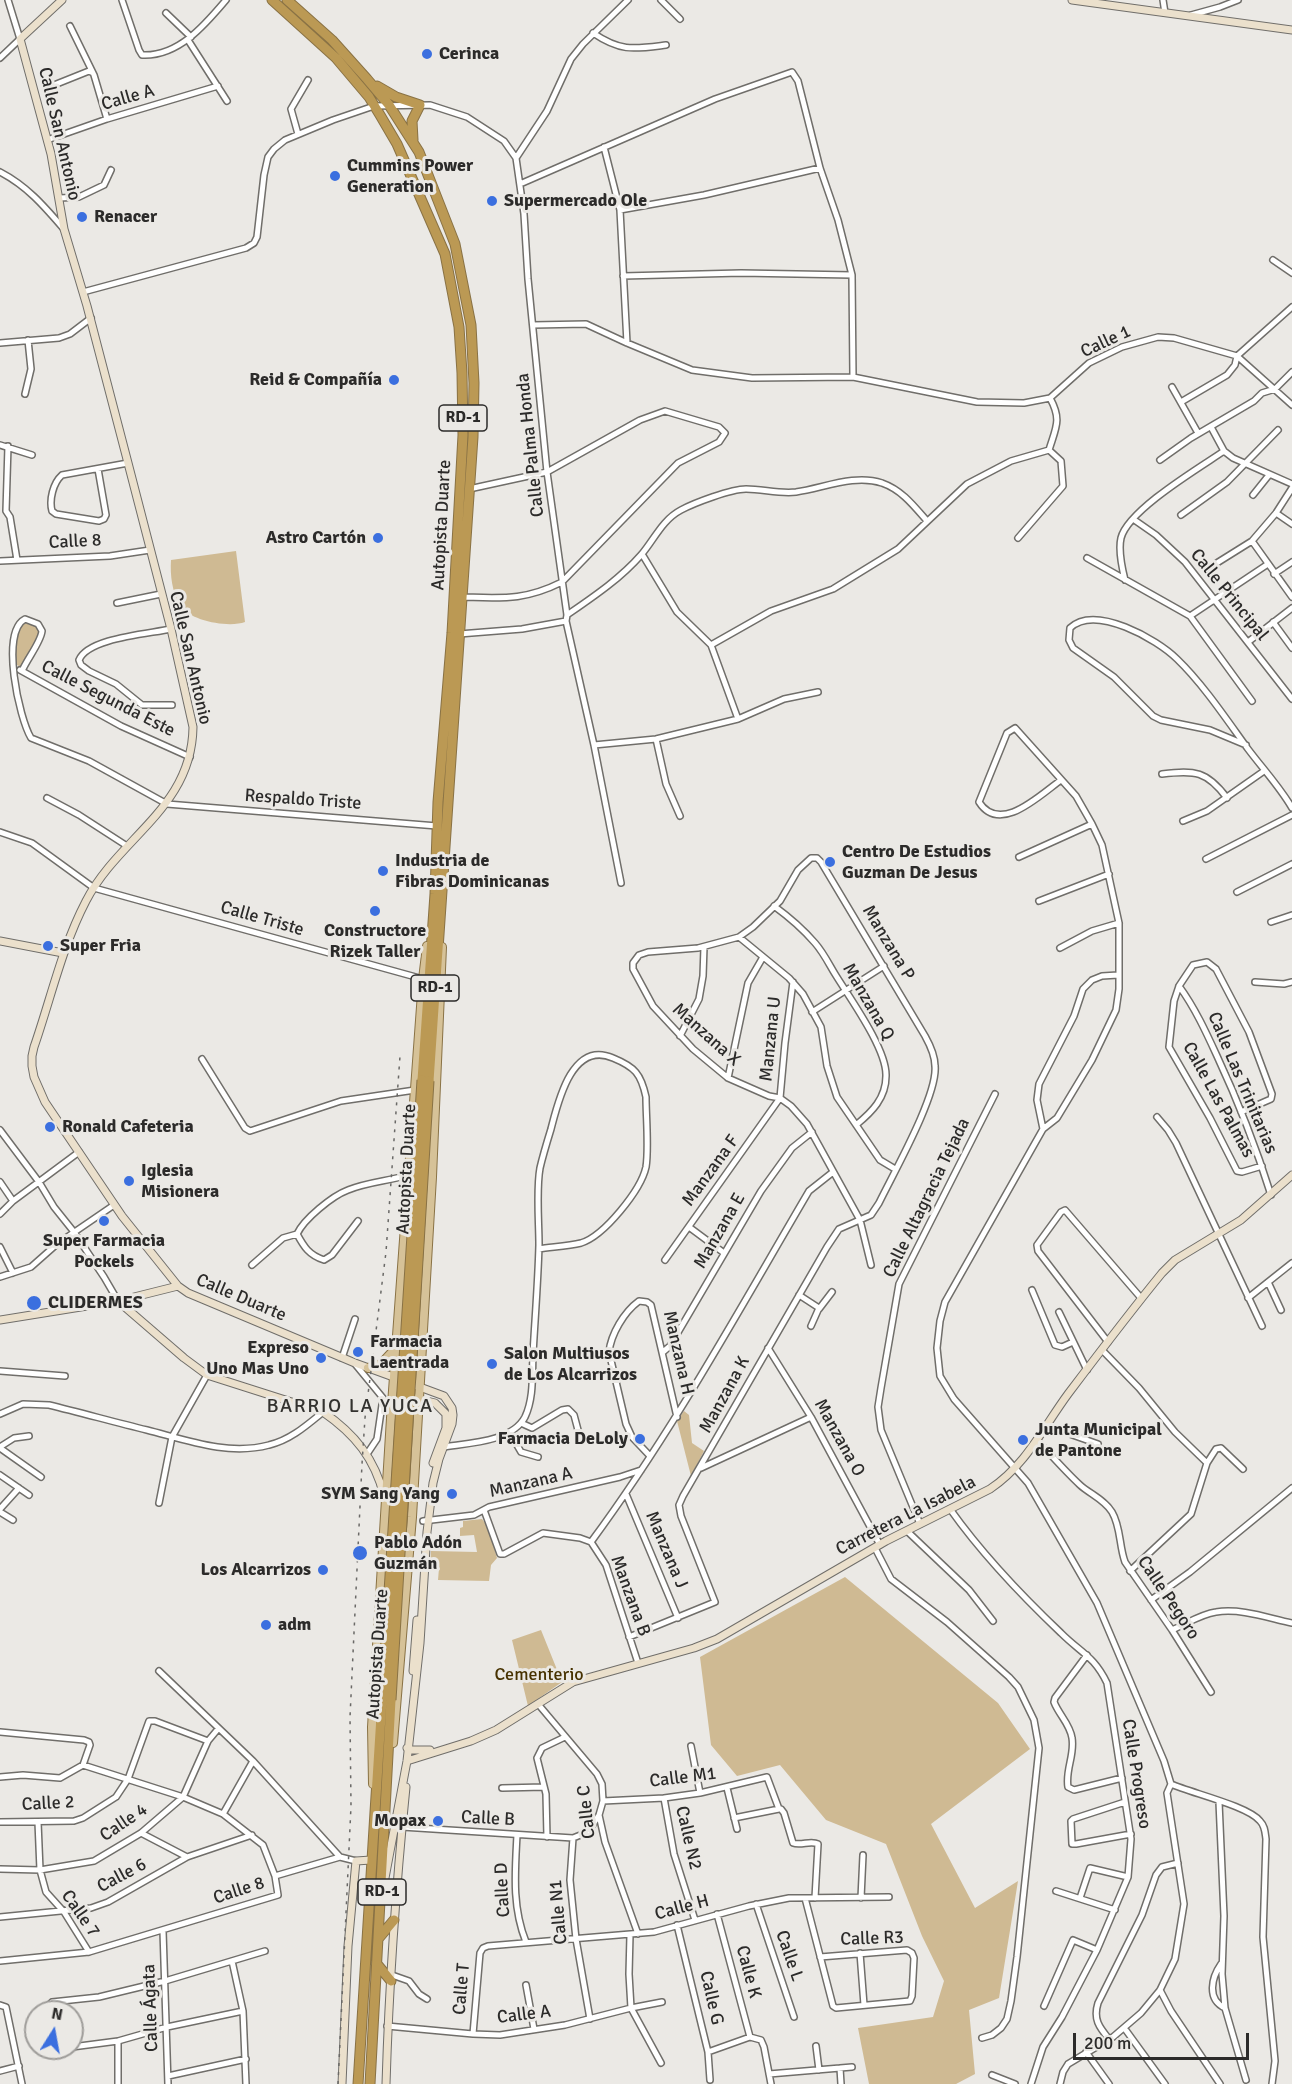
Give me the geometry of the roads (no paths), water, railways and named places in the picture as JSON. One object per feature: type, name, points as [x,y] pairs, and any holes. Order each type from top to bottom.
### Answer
[{"type":"highway","name":"Autopista Duarte","points":[[272,0],[336,58],[369,97],[397,144],[445,254],[459,327],[463,435],[437,826],[439,894]]},
{"type":"highway","name":"Autopista Duarte","points":[[286,0],[332,40],[389,105],[414,142],[455,244],[471,326],[474,383],[459,634],[425,1081],[386,1700],[381,1897],[370,2084]]},
{"type":"highway","points":[[368,80],[396,97],[420,105],[412,121],[414,142]]},
{"type":"highway","name":"RD-1","points":[[358,2084],[371,1860],[386,1700]]},
{"type":"highway","points":[[378,1939],[394,1920]]},
{"type":"highway","points":[[377,1964],[392,1978]]},
{"type":"main road","points":[[373,1839],[372,1727],[400,1287],[423,979],[439,894]]},
{"type":"main road","points":[[384,1822],[395,1718],[416,1447],[418,1398],[415,1385],[421,1371],[442,981],[439,894]]},
{"type":"main road","points":[[400,1287],[405,1300],[411,1303],[419,1301],[424,1291]]},
{"type":"main road","points":[[368,1368],[384,1362],[396,1348]]},
{"type":"main road","points":[[393,1394],[415,1385]]},
{"type":"main road","points":[[390,1447],[394,1440],[412,1441],[416,1447]]},
{"type":"street","name":"Calle San Antonio","points":[[8,0],[37,97],[60,198],[64,229],[91,318],[171,629],[193,727],[190,757],[179,784],[167,804],[109,865],[86,902],[63,953],[32,1056],[32,1066],[34,1077],[45,1102],[114,1204],[178,1286]]},
{"type":"street","points":[[0,58],[62,0]]},
{"type":"street","points":[[122,0],[142,55],[149,55],[190,39],[226,0]]},
{"type":"street","points":[[83,292],[246,248],[254,243],[257,237],[264,175],[268,157],[274,149],[285,140],[298,134],[374,106],[430,105],[467,117],[504,141],[516,158],[548,111],[571,59],[593,33],[628,0]]},
{"type":"street","points":[[661,0],[680,19]]},
{"type":"street","points":[[1072,0],[1292,30]]},
{"type":"street","points":[[1163,0],[1165,12]]},
{"type":"street","points":[[1187,15],[1220,8],[1238,0]]},
{"type":"street","points":[[166,13],[190,39],[227,101]]},
{"type":"street","points":[[70,26],[92,72],[107,119]]},
{"type":"street","points":[[593,33],[607,43],[624,48],[666,45]]},
{"type":"street","points":[[49,87],[88,71],[92,72]]},
{"type":"street","points":[[520,184],[715,99],[790,72],[795,74],[852,275],[853,377]]},
{"type":"street","points":[[298,134],[291,109],[308,80]]},
{"type":"street","name":"Calle A","points":[[47,140],[107,119],[218,86]]},
{"type":"street","points":[[604,147],[620,210],[627,343]]},
{"type":"street","name":"Calle Palma Honda","points":[[516,158],[524,214],[547,472],[566,618],[621,883]]},
{"type":"street","points":[[620,210],[704,195],[820,168]]},
{"type":"street","points":[[60,198],[79,197],[104,185],[111,171]]},
{"type":"street","points":[[0,172],[36,197],[64,229]]},
{"type":"street","points":[[1273,260],[1292,273]]},
{"type":"street","points":[[623,276],[741,273],[852,275]]},
{"type":"street","points":[[1181,402],[1227,375],[1235,365],[1237,356],[1292,307]]},
{"type":"street","points":[[0,343],[59,338],[70,334],[91,318]]},
{"type":"street","points":[[533,325],[586,324],[692,370],[752,378],[853,377],[977,402],[1024,403],[1050,398],[1057,411],[1057,424],[1049,450]]},
{"type":"street","name":"Calle 1","points":[[1050,398],[1089,363],[1122,347],[1158,337],[1174,338],[1237,356],[1292,405]]},
{"type":"street","points":[[25,394],[31,369],[28,340]]},
{"type":"street","points":[[1160,460],[1198,434],[1254,401],[1262,393],[1275,389],[1292,372]]},
{"type":"street","points":[[1172,387],[1198,434]]},
{"type":"street","points":[[461,597],[512,599],[542,592],[562,582],[678,463],[719,442],[725,433],[719,427],[665,411],[640,420],[547,472],[469,489]]},
{"type":"street","points":[[1211,427],[1224,451],[1244,464],[1292,486],[1276,513],[1252,541],[1212,566]]},
{"type":"street","points":[[1181,515],[1221,487],[1278,430]]},
{"type":"street","points":[[0,445],[32,455]]},
{"type":"street","points":[[8,446],[3,512],[10,517],[17,560]]},
{"type":"street","points":[[711,645],[771,611],[833,588],[898,549],[967,484],[1011,461],[1049,450]]},
{"type":"street","points":[[1018,538],[1063,486],[1061,460],[1049,450]]},
{"type":"street","points":[[1125,580],[1121,538],[1125,529],[1155,499],[1224,451]]},
{"type":"street","points":[[98,469],[106,514],[104,519],[99,521],[56,514],[52,511],[51,503],[58,478],[66,473],[128,463]]},
{"type":"street","points":[[1253,495],[1269,475]]},
{"type":"street","points":[[459,634],[522,629],[566,618],[600,592],[642,554],[656,532],[679,511],[708,499],[745,489],[773,493],[797,492],[833,483],[868,481],[883,483],[905,496],[927,521]]},
{"type":"street","points":[[1276,513],[1292,524]]},
{"type":"street","name":"Calle Principal","points":[[1133,519],[1179,555],[1292,699]]},
{"type":"street","points":[[1252,541],[1292,597]]},
{"type":"street","name":"Calle 8","points":[[0,561],[110,556],[150,550]]},
{"type":"street","points":[[642,554],[677,612],[711,645],[738,719]]},
{"type":"street","points":[[1087,558],[1190,616],[1252,701]]},
{"type":"street","points":[[1274,574],[1292,562]]},
{"type":"street","points":[[1190,616],[1268,564]]},
{"type":"street","points":[[117,603],[161,594]]},
{"type":"street","points":[[1248,642],[1292,608]]},
{"type":"street","points":[[22,671],[42,635],[41,627],[30,620],[22,621],[18,626],[13,657],[15,682],[31,738],[89,761],[167,804]]},
{"type":"street","points":[[1245,745],[1210,730],[1161,720],[1153,716],[1114,677],[1073,648],[1069,640],[1070,628],[1079,621],[1109,622],[1154,641],[1178,660],[1281,790],[1292,808]]},
{"type":"street","points":[[1274,622],[1292,648]]},
{"type":"street","points":[[171,629],[97,644],[81,654],[79,660],[81,665],[116,684],[142,705],[172,705]]},
{"type":"street","name":"Calle Segunda Este","points":[[14,667],[121,726],[190,757]]},
{"type":"street","points":[[594,745],[656,739],[738,719],[784,699],[818,692]]},
{"type":"street","points":[[1060,2084],[1068,2064],[1125,2029],[1160,1990],[1176,1959],[1184,1904],[1167,1793],[1171,1784],[1164,1761],[1097,1603],[1029,1483],[954,1400],[940,1376],[937,1348],[945,1302],[1043,1129],[1057,1118],[1092,1060],[1116,1010],[1119,989],[1119,923],[1102,845],[1076,796],[1015,728],[1007,733],[979,802],[985,810],[996,814],[1010,814],[1061,780]]},
{"type":"street","points":[[656,739],[666,784],[680,816]]},
{"type":"street","points":[[1183,820],[1207,811],[1264,771]]},
{"type":"street","points":[[1162,774],[1193,772],[1203,774],[1218,786],[1227,798]]},
{"type":"street","points":[[47,798],[79,815],[127,846]]},
{"type":"street","name":"Respaldo Triste","points":[[167,804],[437,826]]},
{"type":"street","points":[[1206,859],[1292,815]]},
{"type":"street","points":[[1019,857],[1092,824]]},
{"type":"street","points":[[0,832],[32,843],[94,888]]},
{"type":"street","name":"Manzana P","points":[[633,969],[633,963],[639,955],[648,952],[704,947],[739,937],[780,901],[798,870],[811,858],[818,858],[925,1036],[936,1068],[932,1094],[896,1169],[872,1215],[860,1220]]},
{"type":"street","points":[[1237,892],[1292,864]]},
{"type":"street","points":[[1039,901],[1109,874]]},
{"type":"street","name":"Calle Triste","points":[[94,888],[423,979]]},
{"type":"street","name":"Manzana Q","points":[[774,906],[817,944],[880,1051],[886,1075],[882,1096],[872,1111],[856,1125]]},
{"type":"street","points":[[1271,922],[1292,915]]},
{"type":"street","points":[[1060,948],[1092,931],[1119,923]]},
{"type":"street","points":[[739,937],[793,982],[803,994],[821,1027],[827,1066],[837,1098],[880,1160],[896,1169]]},
{"type":"street","points":[[0,941],[63,953]]},
{"type":"street","points":[[680,1036],[699,999],[704,947]]},
{"type":"street","points":[[728,1078],[748,983],[763,957]]},
{"type":"street","points":[[1179,986],[1193,965],[1207,962],[1212,964],[1249,1032],[1272,1094],[1271,1099],[1241,1112]]},
{"type":"street","points":[[812,1012],[884,966]]},
{"type":"street","name":"Manzana X","points":[[633,969],[653,1006],[680,1036],[728,1078],[769,1096],[780,1098]]},
{"type":"street","points":[[1043,1129],[1037,1100],[1039,1084],[1074,1016],[1083,989],[1092,980],[1102,976],[1118,975]]},
{"type":"street","name":"Manzana U","points":[[780,1098],[793,982]]},
{"type":"street","points":[[1255,982],[1284,984],[1292,982]]},
{"type":"street","name":"Calle Las Trinitarias","points":[[1179,986],[1203,1026],[1241,1112],[1271,1195]]},
{"type":"street","name":"Calle Las Palmas","points":[[1179,986],[1174,1001],[1169,1047],[1210,1118],[1237,1171],[1242,1172],[1262,1166]]},
{"type":"street","points":[[441,1448],[510,1433],[521,1423],[528,1407],[531,1393],[539,1249],[540,1170],[561,1090],[577,1066],[588,1057],[599,1054],[610,1056],[639,1073],[646,1096],[646,1166],[641,1181],[613,1220],[592,1238],[580,1243],[539,1249]]},
{"type":"street","points":[[202,1059],[245,1128],[250,1131],[341,1101],[415,1090]]},
{"type":"street","name":"Calle Altagracia Tejada","points":[[920,1524],[880,1430],[878,1407],[882,1381],[899,1284],[995,1094]]},
{"type":"street","points":[[780,1098],[791,1106],[812,1132],[834,1172],[860,1220],[871,1265]]},
{"type":"street","name":"Manzana F","points":[[665,1260],[780,1098]]},
{"type":"street","points":[[1157,1117],[1176,1143],[1262,1326]]},
{"type":"street","points":[[0,1130],[74,1232],[117,1301],[207,1375],[323,1412],[339,1423],[367,1454],[380,1477],[387,1506]]},
{"type":"street","name":"Manzana E","points":[[663,1352],[670,1346],[760,1191],[792,1148],[812,1132]]},
{"type":"street","points":[[0,1214],[79,1152]]},
{"type":"street","points":[[591,1542],[677,1417],[809,1191],[834,1172]]},
{"type":"street","points":[[358,1221],[332,1255],[324,1260],[313,1256],[304,1248],[297,1234],[300,1227],[320,1209],[346,1190],[408,1175]]},
{"type":"street","name":"Carretera La Isabela","points":[[436,1750],[489,1734],[573,1682],[694,1648],[717,1639],[877,1546],[990,1490],[1016,1467],[1161,1273],[1175,1260],[1220,1234],[1248,1214],[1292,1175]]},
{"type":"street","points":[[0,1182],[14,1201]]},
{"type":"street","points":[[0,1276],[31,1267],[74,1232],[114,1204]]},
{"type":"street","points":[[1108,1342],[1038,1251],[1037,1245],[1061,1212],[1065,1210],[1141,1298]]},
{"type":"street","name":"Manzana K","points":[[678,1618],[715,1602],[681,1516],[679,1505],[839,1229],[860,1220]]},
{"type":"street","points":[[689,1227],[724,1253]]},
{"type":"street","points":[[252,1265],[283,1238],[297,1234]]},
{"type":"street","points":[[0,1247],[14,1273]]},
{"type":"street","points":[[1248,1298],[1292,1263]]},
{"type":"street","points":[[1268,1282],[1281,1310]]},
{"type":"street","name":"Calle Duarte","points":[[0,1320],[117,1301],[178,1286],[188,1293],[342,1358],[444,1396],[452,1408],[452,1424],[441,1448]]},
{"type":"street","points":[[1032,1290],[1055,1345],[1062,1347],[1073,1342]]},
{"type":"street","points":[[811,1326],[819,1309],[832,1292]]},
{"type":"street","points":[[799,1295],[819,1309]]},
{"type":"street","name":"Manzana H","points":[[650,1456],[632,1437],[626,1424],[609,1352],[610,1341],[615,1330],[639,1301],[651,1305],[677,1417]]},
{"type":"street","points":[[1059,1312],[1087,1370]]},
{"type":"street","points":[[342,1358],[355,1319]]},
{"type":"street","name":"Manzana O","points":[[768,1348],[811,1417],[877,1546],[891,1579],[1009,1677],[1018,1687],[1027,1705],[1038,1736],[1039,1748],[1011,2001],[1007,2019],[1001,2028],[992,2035],[982,2038]]},
{"type":"street","points":[[1102,1350],[1139,1388],[1174,1432],[1207,1463]]},
{"type":"street","points":[[355,1363],[383,1398],[377,1439],[367,1454]]},
{"type":"street","points":[[0,1371],[65,1376]]},
{"type":"street","points":[[159,1503],[172,1437],[207,1375]]},
{"type":"street","points":[[383,1398],[393,1394],[418,1398],[435,1403],[446,1414],[446,1428],[441,1448],[428,1482],[420,1643],[408,1750],[394,1920],[392,1978],[387,2026],[386,2084]]},
{"type":"street","points":[[0,1414],[23,1404],[49,1405],[211,1446],[248,1449],[286,1439],[323,1412]]},
{"type":"street","points":[[521,1423],[532,1428],[555,1416],[561,1410],[568,1409],[574,1415],[578,1430]]},
{"type":"street","points":[[701,1468],[811,1417]]},
{"type":"street","points":[[1047,1426],[1098,1444]]},
{"type":"street","points":[[510,1433],[521,1452],[538,1457]]},
{"type":"street","points":[[29,1436],[14,1438],[0,1448],[41,1478]]},
{"type":"street","name":"Calle Pegoro","points":[[1037,1440],[1080,1485],[1112,1512],[1117,1524],[1121,1552],[1130,1571],[1172,1630],[1211,1692]]},
{"type":"street","points":[[1130,1571],[1191,1514],[1207,1463],[1216,1449],[1221,1448],[1243,1469]]},
{"type":"street","name":"Manzana A","points":[[426,1521],[474,1515],[489,1507],[620,1477],[641,1470]]},
{"type":"street","points":[[0,1475],[29,1495]]},
{"type":"street","points":[[13,1520],[0,1510],[19,1488]]},
{"type":"street","points":[[1151,1600],[1190,1572],[1292,1488]]},
{"type":"street","name":"Manzana J","points":[[626,1494],[678,1618]]},
{"type":"street","name":"Calle Progreso","points":[[950,1509],[997,1568],[1062,1635],[1098,1664],[1107,1683],[1131,1834],[1128,1877],[1115,1910],[1062,2017],[1043,2047],[1031,2084]]},
{"type":"street","name":"Manzana B","points":[[484,1510],[500,1554],[543,1533],[580,1538],[591,1542],[606,1565],[638,1663]]},
{"type":"street","points":[[408,1750],[407,1739],[426,1521]]},
{"type":"street","points":[[907,1531],[969,1590],[993,1621]]},
{"type":"street","points":[[1172,1630],[1217,1612],[1247,1613],[1292,1623]]},
{"type":"street","points":[[629,1637],[678,1618]]},
{"type":"street","points":[[1087,1655],[1054,1702],[1072,1737],[1072,1756],[1067,1776],[1068,1787],[1074,1790],[1122,1778]]},
{"type":"street","points":[[159,1671],[253,1761],[340,1857]]},
{"type":"street","name":"Calle C","points":[[538,1704],[597,1774],[602,1784],[603,1801],[599,1815],[605,1842],[638,1934]]},
{"type":"street","name":"Calle 2","points":[[0,1821],[66,1822],[83,1818],[116,1797],[128,1779],[149,1721],[155,1720],[208,1741]]},
{"type":"street","name":"Calle 4","points":[[0,1869],[40,1870],[94,1861],[141,1833],[183,1797],[208,1741],[218,1728]]},
{"type":"street","points":[[0,1732],[36,1734],[90,1744],[83,1765],[60,1778],[23,1775],[0,1777]]},
{"type":"street","points":[[410,1736],[418,1746],[436,1750]]},
{"type":"street","points":[[547,1837],[546,1794],[537,1758],[542,1748],[565,1737]]},
{"type":"street","points":[[691,1746],[700,1793]]},
{"type":"street","points":[[408,1750],[436,1750]]},
{"type":"street","points":[[407,1761],[436,1750]]},
{"type":"street","points":[[224,1814],[253,1761]]},
{"type":"street","points":[[381,1897],[407,1761]]},
{"type":"street","name":"Calle 8","points":[[0,1961],[89,1952],[278,1895],[275,1876],[263,1845],[224,1814],[183,1797],[83,1765]]},
{"type":"street","name":"Calle M1","points":[[603,1801],[664,1798],[700,1793],[764,1777],[769,1778],[779,1809]]},
{"type":"street","points":[[1171,1784],[1251,1814],[1258,1818],[1264,1826],[1266,1849],[1263,1937],[1275,2061],[1272,2084]]},
{"type":"street","points":[[502,1788],[544,1787]]},
{"type":"street","points":[[727,1788],[737,1829]]},
{"type":"street","name":"Calle N2","points":[[664,1798],[674,1854],[695,1920]]},
{"type":"street","points":[[1125,1802],[1073,1819],[1070,1839],[1072,1844],[1076,1844],[1131,1834]]},
{"type":"street","points":[[1219,1802],[1224,1916],[1221,1964],[1225,2008],[1246,2080]]},
{"type":"street","points":[[734,1818],[781,1809],[793,1843],[815,1842],[818,1844],[815,1898]]},
{"type":"street","points":[[573,1838],[588,1832],[599,1815]]},
{"type":"street","name":"Calle 7","points":[[38,1821],[40,1870],[46,1892],[64,1912],[89,1952]]},
{"type":"street","name":"Calle B","points":[[402,1827],[573,1838]]},
{"type":"street","points":[[141,1833],[187,1857]]},
{"type":"street","name":"Calle 6","points":[[0,1917],[91,1908],[108,1902],[187,1857],[252,1835]]},
{"type":"street","name":"Calle D","points":[[517,1835],[515,1901],[518,1922],[526,1942]]},
{"type":"street","name":"Calle N1","points":[[573,1838],[570,1880],[576,1939],[590,2019]]},
{"type":"street","points":[[861,1898],[863,1854]]},
{"type":"street","points":[[275,1876],[340,1857],[356,1861],[371,1860]]},
{"type":"street","points":[[342,2084],[348,1946],[356,1861]]},
{"type":"street","points":[[1109,2039],[1098,2026],[1095,2018],[1098,2003],[1142,1915],[1156,1875],[1162,1867],[1178,1863]]},
{"type":"street","points":[[1080,1898],[1090,1868],[1128,1877]]},
{"type":"street","points":[[1056,1891],[1115,1910]]},
{"type":"street","name":"Calle H","points":[[483,1948],[526,1942],[654,1932],[756,1904],[789,1898],[889,1897]]},
{"type":"street","points":[[804,1898],[833,2006],[836,2008],[864,2005],[860,1953]]},
{"type":"street","name":"Calle L","points":[[756,1904],[794,2018]]},
{"type":"street","name":"Calle K","points":[[717,1914],[750,2037]]},
{"type":"street","name":"Calle G","points":[[677,1925],[708,2052],[710,2080]]},
{"type":"street","name":"Calle Ágata","points":[[163,1931],[168,2084]]},
{"type":"street","points":[[630,1935],[631,2008],[661,2063]]},
{"type":"street","points":[[1044,2006],[1073,1940],[1097,1950]]},
{"type":"street","name":"Calle T","points":[[473,2034],[480,1953],[483,1948]]},
{"type":"street","name":"Calle R3","points":[[820,1957],[907,1950],[912,1953],[913,1977],[910,2001],[864,2005]]},
{"type":"street","points":[[71,2000],[99,1997],[165,1981],[265,1951]]},
{"type":"street","points":[[232,1961],[243,2011],[246,2084]]},
{"type":"street","points":[[1221,1964],[1215,1973],[1212,1989],[1216,2001],[1225,2008]]},
{"type":"street","points":[[392,1978],[409,1981],[419,1994],[427,1999]]},
{"type":"street","points":[[526,1985],[534,2029]]},
{"type":"street","points":[[1160,1990],[1171,2011],[1220,2084]]},
{"type":"street","name":"Calle A","points":[[387,2026],[500,2035],[590,2019],[662,2002]]},
{"type":"street","points":[[2,2005],[22,2084]]},
{"type":"street","points":[[84,2045],[118,2041],[167,2027],[243,2011]]},
{"type":"street","points":[[1125,2029],[1166,2084]]},
{"type":"street","points":[[708,2052],[750,2037],[761,2040],[771,2084]]},
{"type":"street","points":[[118,2041],[118,2084]]},
{"type":"street","points":[[816,2046],[819,2070]]},
{"type":"street","points":[[1086,2052],[1110,2084]]},
{"type":"street","points":[[168,2076],[246,2059]]},
{"type":"street","points":[[0,2071],[19,2066]]},
{"type":"street","points":[[769,2074],[852,2067]]},
{"type":"street","points":[[840,2068],[841,2084]]},
{"type":"street","points":[[992,2075],[1015,2084]]},
{"type":"railway","points":[[338,2084],[351,1806],[350,1717],[362,1464],[365,1418],[386,1252],[400,1056]]},
{"type":"place","name":"Cerinca","points":[[427,54]]},
{"type":"place","name":"Cummins Power Generation","points":[[335,176]]},
{"type":"place","name":"Supermercado Ole","points":[[492,201]]},
{"type":"place","name":"Renacer","points":[[82,217]]},
{"type":"place","name":"Reid & Compañía","points":[[394,380]]},
{"type":"place","name":"Astro Cartón","points":[[378,538]]},
{"type":"place","name":"Centro De Estudios Guzman De Jesus","points":[[830,862]]},
{"type":"place","name":"Industria de Fibras Dominicanas","points":[[383,871]]},
{"type":"place","name":"Constructore Rizek Taller","points":[[375,911]]},
{"type":"place","name":"Super Fria","points":[[48,946]]},
{"type":"place","name":"Ronald Cafeteria","points":[[50,1127]]},
{"type":"place","name":"Iglesia Misionera","points":[[129,1181]]},
{"type":"place","name":"Super Farmacia Pockels","points":[[104,1221]]},
{"type":"place","name":"CLIDERMES","points":[[34,1303]]},
{"type":"place","name":"Farmacia Laentrada","points":[[358,1352]]},
{"type":"place","name":"Expreso Uno Mas Uno","points":[[321,1358]]},
{"type":"place","name":"Salon Multiusos de Los Alcarrizos","points":[[492,1364]]},
{"type":"place","name":"Farmacia DeLoly","points":[[640,1439]]},
{"type":"place","name":"Junta Municipal de Pantone","points":[[1023,1440]]},
{"type":"place","name":"SYM Sang Yang","points":[[452,1494]]},
{"type":"place","name":"Pablo Adón Guzmán","points":[[360,1553]]},
{"type":"place","name":"Los Alcarrizos","points":[[323,1570]]},
{"type":"place","name":"adm","points":[[266,1625]]},
{"type":"place","name":"Mopax","points":[[438,1821]]},
{"type":"district","name":"BARRIO LA YUCA","points":[[350,1407]]},
{"type":"park label","name":"Cementerio","points":[[539,1675]]}]
